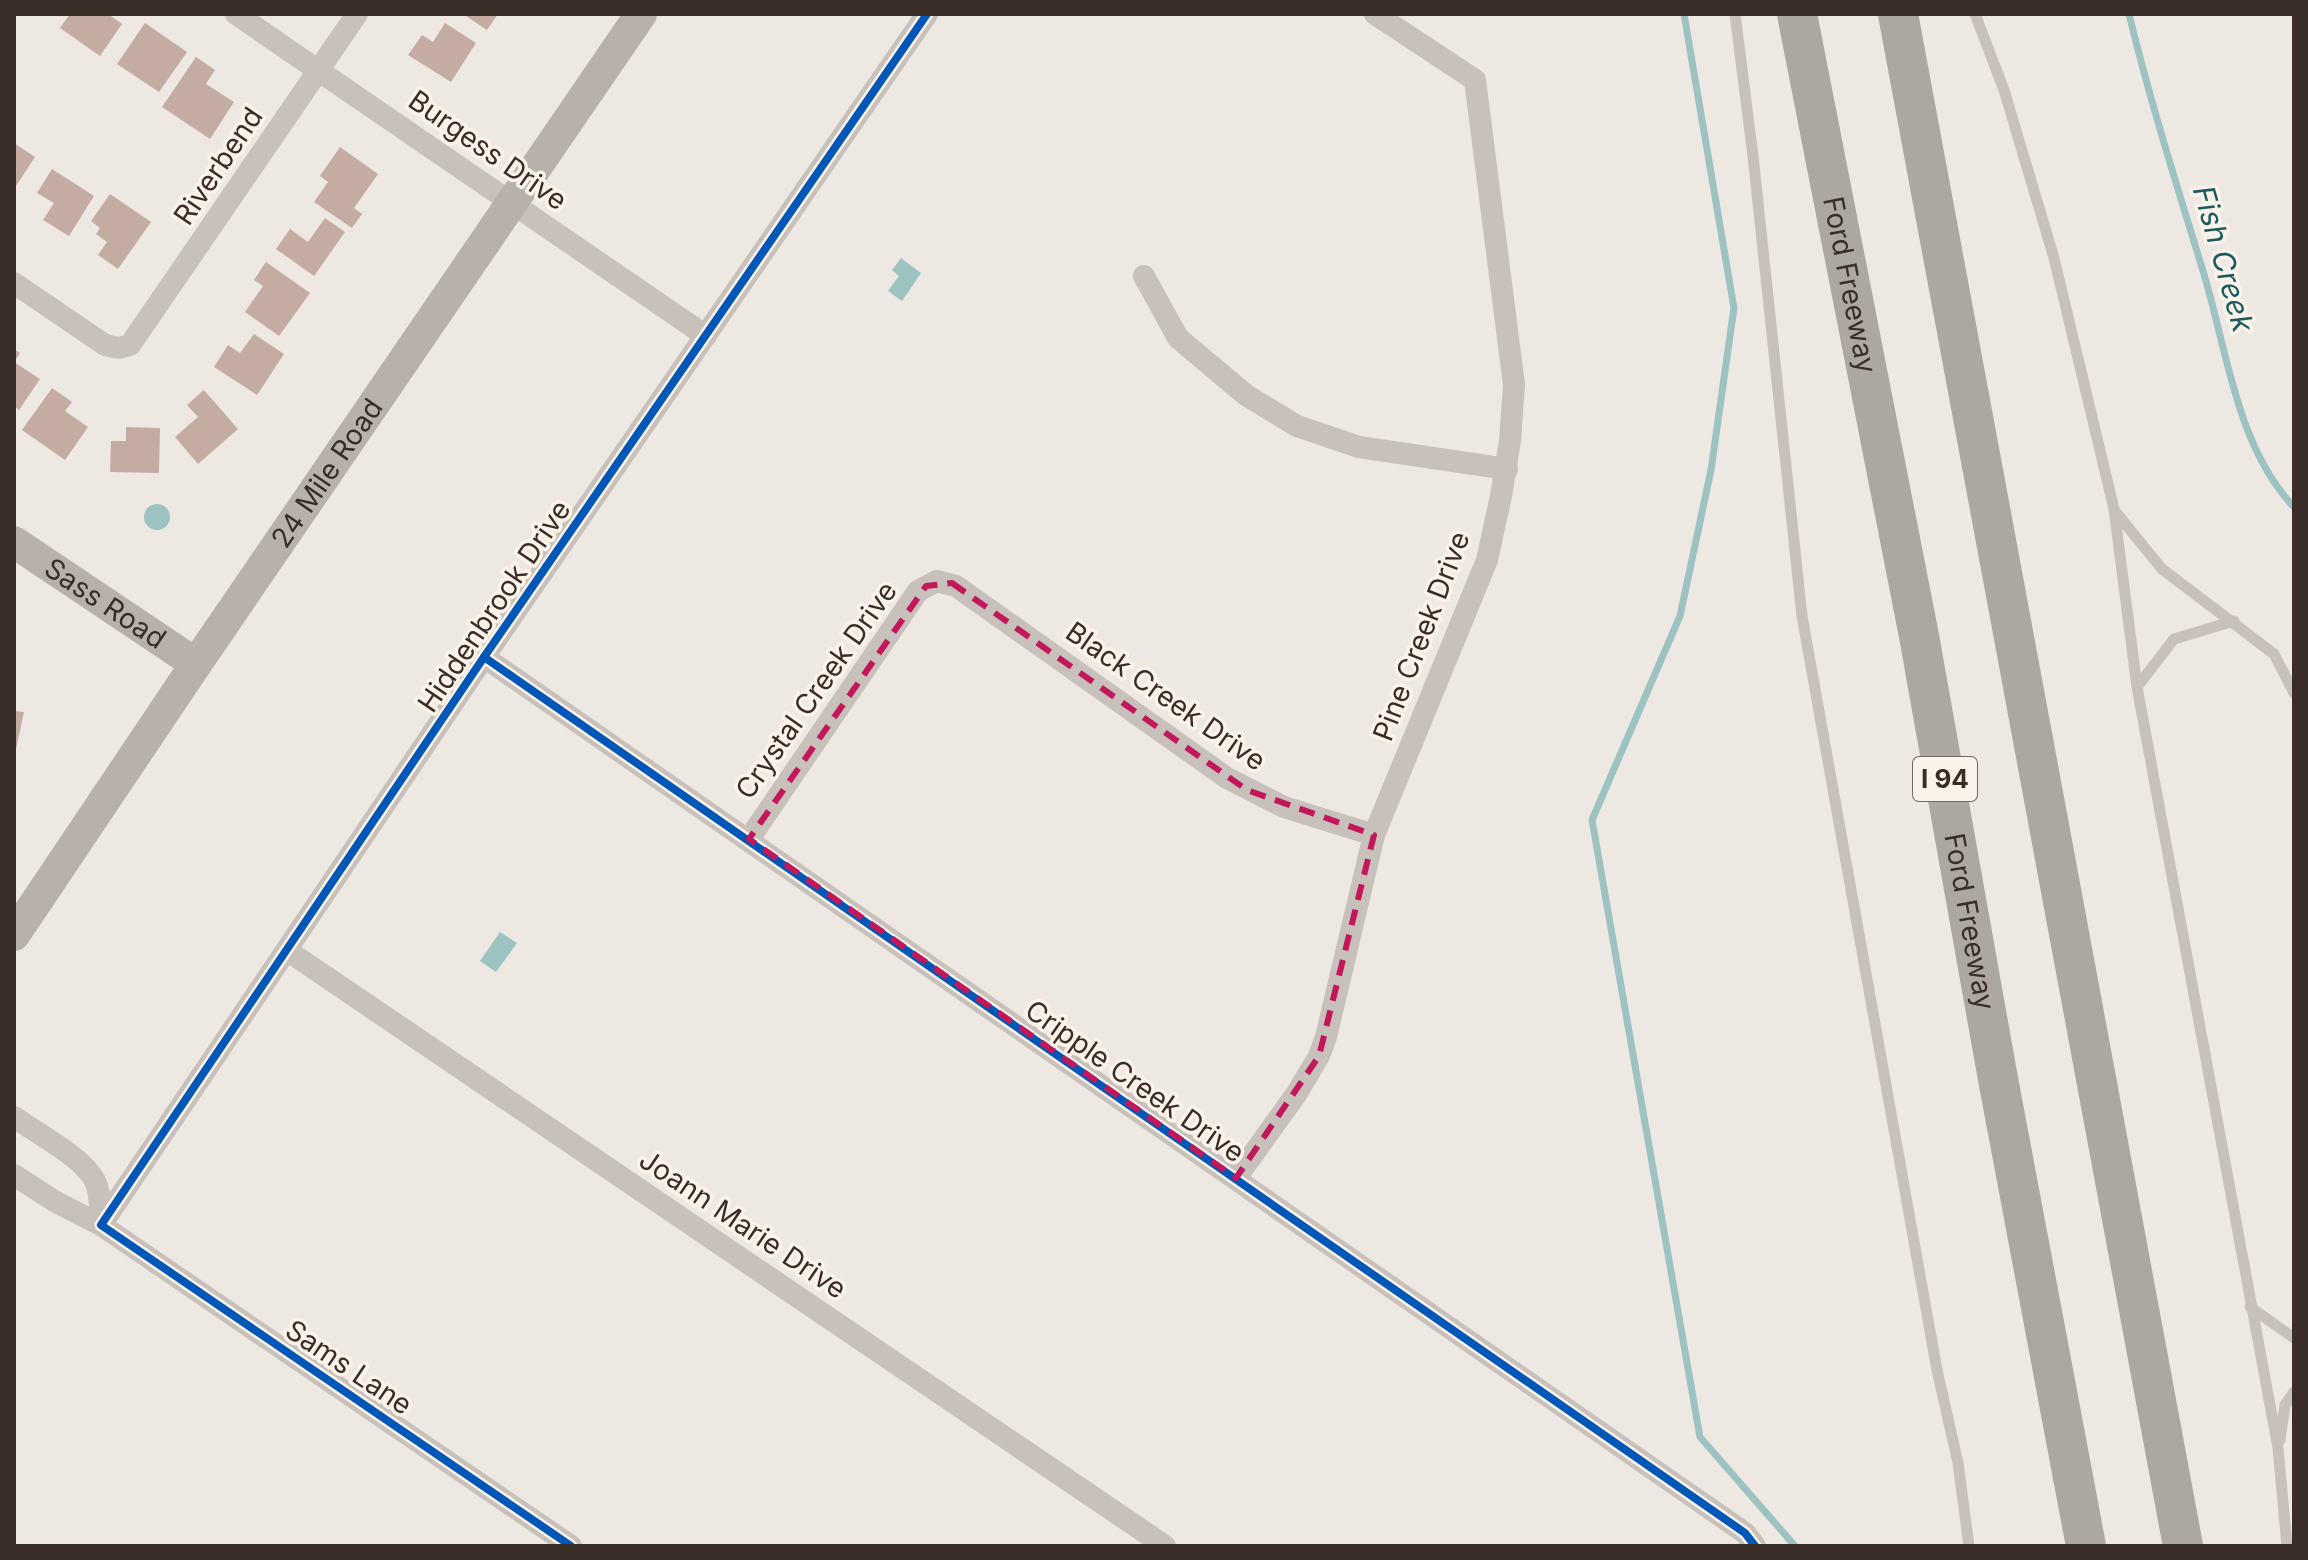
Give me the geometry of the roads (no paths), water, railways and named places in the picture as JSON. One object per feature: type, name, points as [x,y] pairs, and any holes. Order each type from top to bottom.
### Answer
[{"type":"highway","name":"Ford Freeway","points":[[1797,14],[1919,636],[2086,1546]]},
{"type":"highway","points":[[1898,14],[2183,1546]]},
{"type":"street","name":"Burgess Drive","points":[[236,14],[706,336]]},
{"type":"street","name":"Riverbend","points":[[14,283],[105,345],[125,348],[137,338],[357,14]]},
{"type":"street","name":"24 Mile Road","points":[[14,935],[641,14]]},
{"type":"street","name":"Hiddenbrook Drive","points":[[101,1225],[484,657],[927,14]]},
{"type":"street","name":"Pine Creek Drive","points":[[1236,1178],[1297,1093],[1319,1056],[1374,835],[1487,560],[1507,469],[1514,385],[1475,80],[1375,14]]},
{"type":"street","points":[[1144,276],[1178,338],[1246,395],[1297,426],[1359,447],[1507,469]]},
{"type":"street","name":"Sass Road","points":[[14,542],[196,664]]},
{"type":"street","name":"Black Creek Drive","points":[[937,581],[956,586],[1198,759],[1247,790],[1284,807],[1374,835]]},
{"type":"street","name":"Crystal Creek Drive","points":[[749,839],[916,595],[937,581]]},
{"type":"street","name":"Cripple Creek Drive","points":[[484,657],[1745,1533],[1755,1546]]},
{"type":"street","name":"Joann Marie Drive","points":[[288,951],[1165,1546]]},
{"type":"street","points":[[14,1117],[87,1168],[95,1182],[101,1225]]},
{"type":"street","name":"Sams Lane","points":[[14,1175],[56,1202],[101,1225],[571,1546]]},
{"type":"lane","points":[[1735,14],[1755,172],[1802,616],[1934,1354],[1958,1463],[1969,1546]]},
{"type":"lane","points":[[1975,14],[2004,90],[2054,258],[2114,509],[2137,687],[2278,1448],[2287,1546]]},
{"type":"lane","points":[[2114,509],[2162,569],[2274,654],[2294,693]]},
{"type":"lane","points":[[2137,687],[2174,639],[2234,621]]},
{"type":"lane","points":[[2250,1307],[2294,1338]]},
{"type":"lane","points":[[2278,1448],[2285,1405],[2294,1392]]},
{"type":"water","points":[[901,258],[921,273],[902,301],[888,291],[899,276],[892,270]]},
{"type":"water","points":[[157,504],[166,508],[170,517],[166,526],[157,530],[148,526],[144,517],[148,508]]},
{"type":"water","points":[[500,932],[517,943],[496,972],[480,961]]},
{"type":"waterway","points":[[1684,14],[1734,308],[1711,470],[1680,616],[1592,820],[1700,1437],[1795,1546]]},
{"type":"waterway","name":"Fish Creek","points":[[2129,14],[2246,426],[2274,483],[2294,507]]}]
